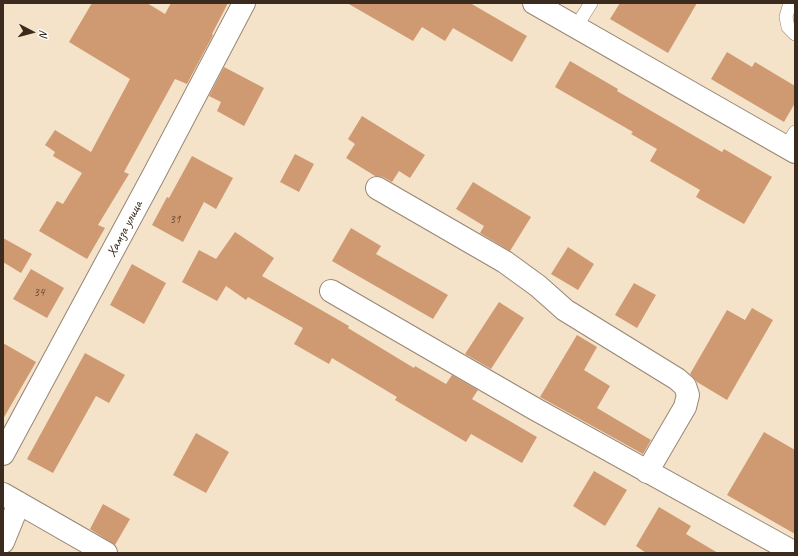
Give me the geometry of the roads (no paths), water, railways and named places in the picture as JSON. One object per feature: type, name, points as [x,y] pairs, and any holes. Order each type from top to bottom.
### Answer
[{"type":"street","name":"Хамза улица","points":[[3,454],[153,176],[244,3]]},
{"type":"street","points":[[534,3],[792,143]]},
{"type":"street","points":[[377,188],[505,262],[538,286],[565,310],[677,379],[685,386],[688,395],[685,407],[647,472]]},
{"type":"street","points":[[331,291],[535,409],[795,553]]},
{"type":"street","points":[[3,542],[11,498],[106,553]]},
{"type":"lane","points":[[576,27],[591,3]]},
{"type":"lane","points":[[790,3],[786,17],[788,28],[795,34]]}]
